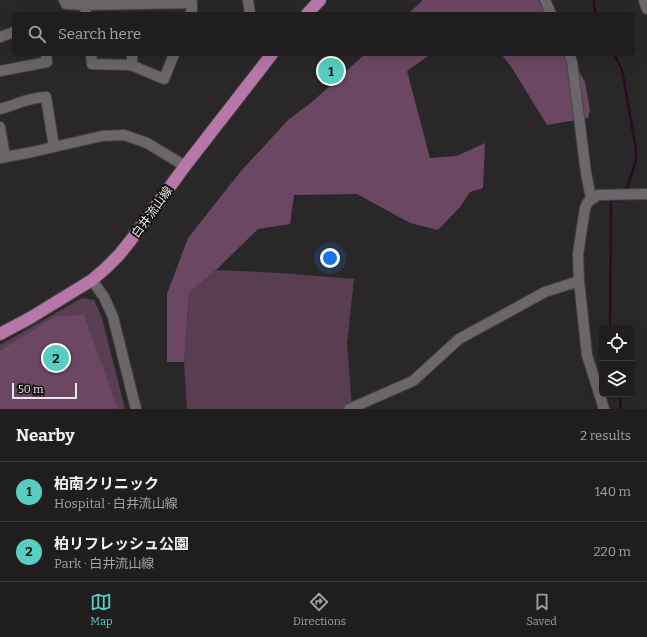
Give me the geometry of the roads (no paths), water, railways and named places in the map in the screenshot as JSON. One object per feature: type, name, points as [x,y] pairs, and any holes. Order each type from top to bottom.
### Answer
[{"type":"main road","points":[[309,12],[320,0]]},
{"type":"main road","name":"白井流山線","points":[[0,334],[30,318],[92,280],[106,268],[132,240],[185,166],[270,56]]},
{"type":"street","points":[[64,0],[66,4],[85,10],[131,9],[169,2],[192,3],[191,12]]},
{"type":"street","points":[[248,0],[250,12]]},
{"type":"street","points":[[545,0],[550,12]]},
{"type":"street","points":[[644,0],[647,9]]},
{"type":"street","points":[[0,36],[12,33]]},
{"type":"street","points":[[0,71],[47,62],[46,56]]},
{"type":"street","points":[[91,56],[92,64],[126,64],[164,79],[173,56]]},
{"type":"street","points":[[132,56],[132,66]]},
{"type":"street","points":[[569,56],[572,62],[586,173],[592,198]]},
{"type":"street","points":[[0,109],[13,106],[33,97],[46,97],[54,147]]},
{"type":"street","points":[[0,127],[3,158],[102,136],[124,135],[147,143],[185,166]]},
{"type":"street","points":[[604,409],[587,355],[579,281],[578,254],[584,208],[592,198],[598,195],[647,194]]},
{"type":"street","points":[[92,280],[104,297],[113,317],[136,409]]},
{"type":"street","points":[[349,409],[413,381],[459,339],[545,292],[579,281]]},
{"type":"waterway","points":[[594,0],[594,7],[596,12]]},
{"type":"waterway","points":[[615,56],[622,70],[636,149],[636,161],[626,191]]},
{"type":"waterway","points":[[610,325],[611,200],[623,200],[624,198]]},
{"type":"waterway","points":[[619,397],[621,409]]},
{"type":"place","name":"柏南クリニック","points":[[331,71]]},
{"type":"place","name":"柏リフレッシュ公園","points":[[56,358]]}]
